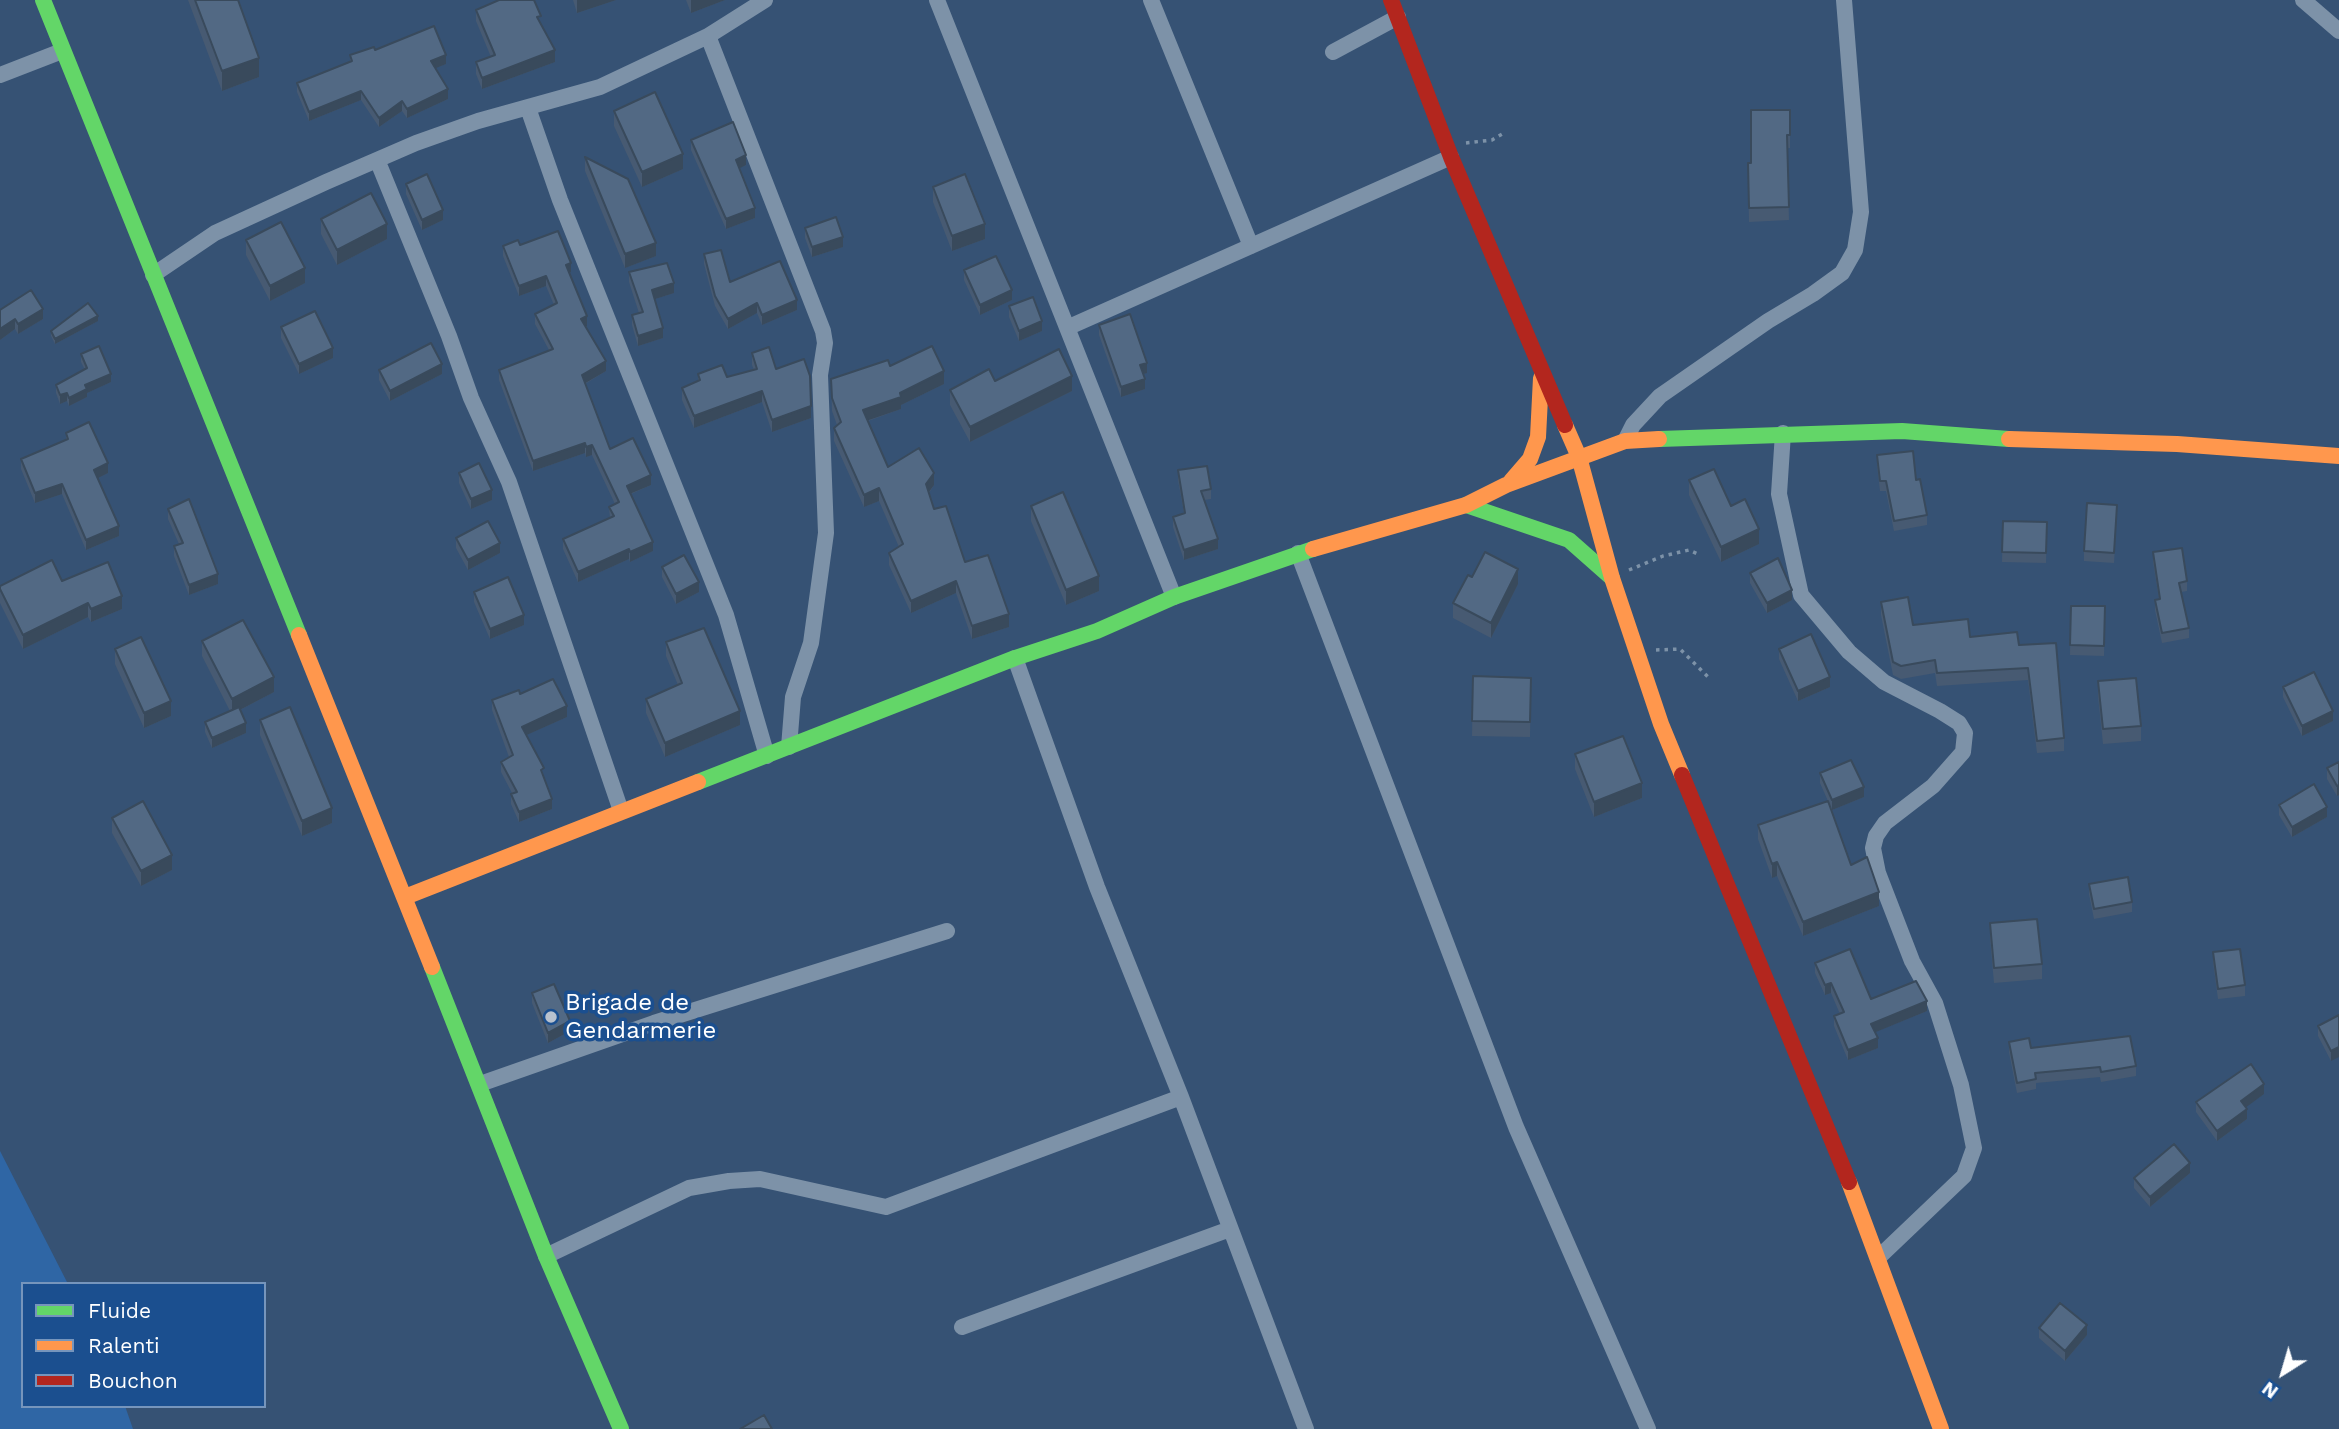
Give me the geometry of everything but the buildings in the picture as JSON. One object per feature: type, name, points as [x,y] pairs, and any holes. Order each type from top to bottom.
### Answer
[{"type":"main road","points":[[43,0],[480,1084],[546,1256],[621,1429]]},
{"type":"main road","points":[[1391,0],[1449,151],[1541,373],[1579,457],[1612,578],[1661,724],[1880,1257],[1941,1429]]},
{"type":"main road","points":[[1506,485],[1521,472],[1535,448],[1541,373]]},
{"type":"main road","points":[[405,897],[1016,658],[1097,631],[1174,597],[1298,554],[1466,505],[1506,485],[1625,441],[1783,433],[1902,431],[2005,439],[2177,444],[2339,456]]},
{"type":"main road","points":[[1466,505],[1569,540],[1612,578]]},
{"type":"street","points":[[153,275],[215,233],[416,143],[600,87],[708,36],[765,0]]},
{"type":"street","points":[[937,0],[1174,597]]},
{"type":"street","points":[[1151,0],[1251,246]]},
{"type":"street","points":[[1625,441],[1633,425],[1660,396],[1842,273],[1855,250],[1861,212],[1844,0]]},
{"type":"street","points":[[2302,0],[2339,31]]},
{"type":"street","points":[[1333,52],[1398,17]]},
{"type":"street","points":[[708,36],[823,331],[825,343],[820,375],[826,533],[811,643],[793,697],[789,747]]},
{"type":"street","points":[[0,75],[62,51]]},
{"type":"street","points":[[528,108],[559,200],[726,615],[767,756]]},
{"type":"street","points":[[1069,327],[1251,246],[1449,151]]},
{"type":"street","points":[[378,162],[449,336],[471,398],[509,482],[621,811]]},
{"type":"street","points":[[1783,433],[1779,494],[1801,595],[1849,652],[1884,682],[1959,723],[1965,733],[1963,752],[1933,786],[1885,823],[1876,836],[1873,848],[1878,873],[1912,961],[1935,1003],[1961,1085],[1974,1148],[1964,1176],[1880,1257]]},
{"type":"street","points":[[1298,554],[1516,1127],[1648,1429]]},
{"type":"street","points":[[1016,658],[1097,887],[1181,1097],[1306,1429]]},
{"type":"street","points":[[480,1084],[654,1023],[947,931]]},
{"type":"street","points":[[546,1256],[689,1188],[729,1181],[760,1180],[886,1206],[1181,1097]]},
{"type":"street","points":[[961,1327],[1230,1229]]},
{"type":"path","points":[[1449,151],[1492,140],[1504,133]]},
{"type":"path","points":[[1612,578],[1663,556],[1689,550],[1700,555]]},
{"type":"path","points":[[1637,652],[1680,649],[1711,680]]},
{"type":"shaded area","points":[[0,1151],[67,1282],[21,1282],[21,1408],[126,1408],[133,1429],[0,1429]]},
{"type":"traffic: fast","points":[[43,0],[299,635]]},
{"type":"traffic: fast","points":[[1659,439],[1902,431],[2009,439]]},
{"type":"traffic: fast","points":[[1466,505],[1569,540],[1612,578]]},
{"type":"traffic: fast","points":[[698,782],[1015,658],[1097,631],[1174,597],[1313,549]]},
{"type":"traffic: fast","points":[[432,967],[546,1256],[621,1429]]},
{"type":"traffic: slow","points":[[1511,481],[1530,459],[1538,437],[1541,378]]},
{"type":"traffic: slow","points":[[1565,425],[1579,457],[1612,578],[1661,724],[1682,775]]},
{"type":"traffic: slow","points":[[1313,549],[1466,505],[1506,485],[1625,441],[1659,439]]},
{"type":"traffic: slow","points":[[2009,439],[2177,444],[2339,456]]},
{"type":"traffic: slow","points":[[299,635],[432,967]]},
{"type":"traffic: slow","points":[[405,897],[698,782]]},
{"type":"traffic: slow","points":[[1849,1182],[1941,1429]]},
{"type":"traffic: jam","points":[[1391,0],[1451,157],[1565,425]]},
{"type":"traffic: jam","points":[[1682,775],[1849,1182]]},
{"type":"place","name":"Brigade de Gendarmerie","points":[[551,1017]]}]
